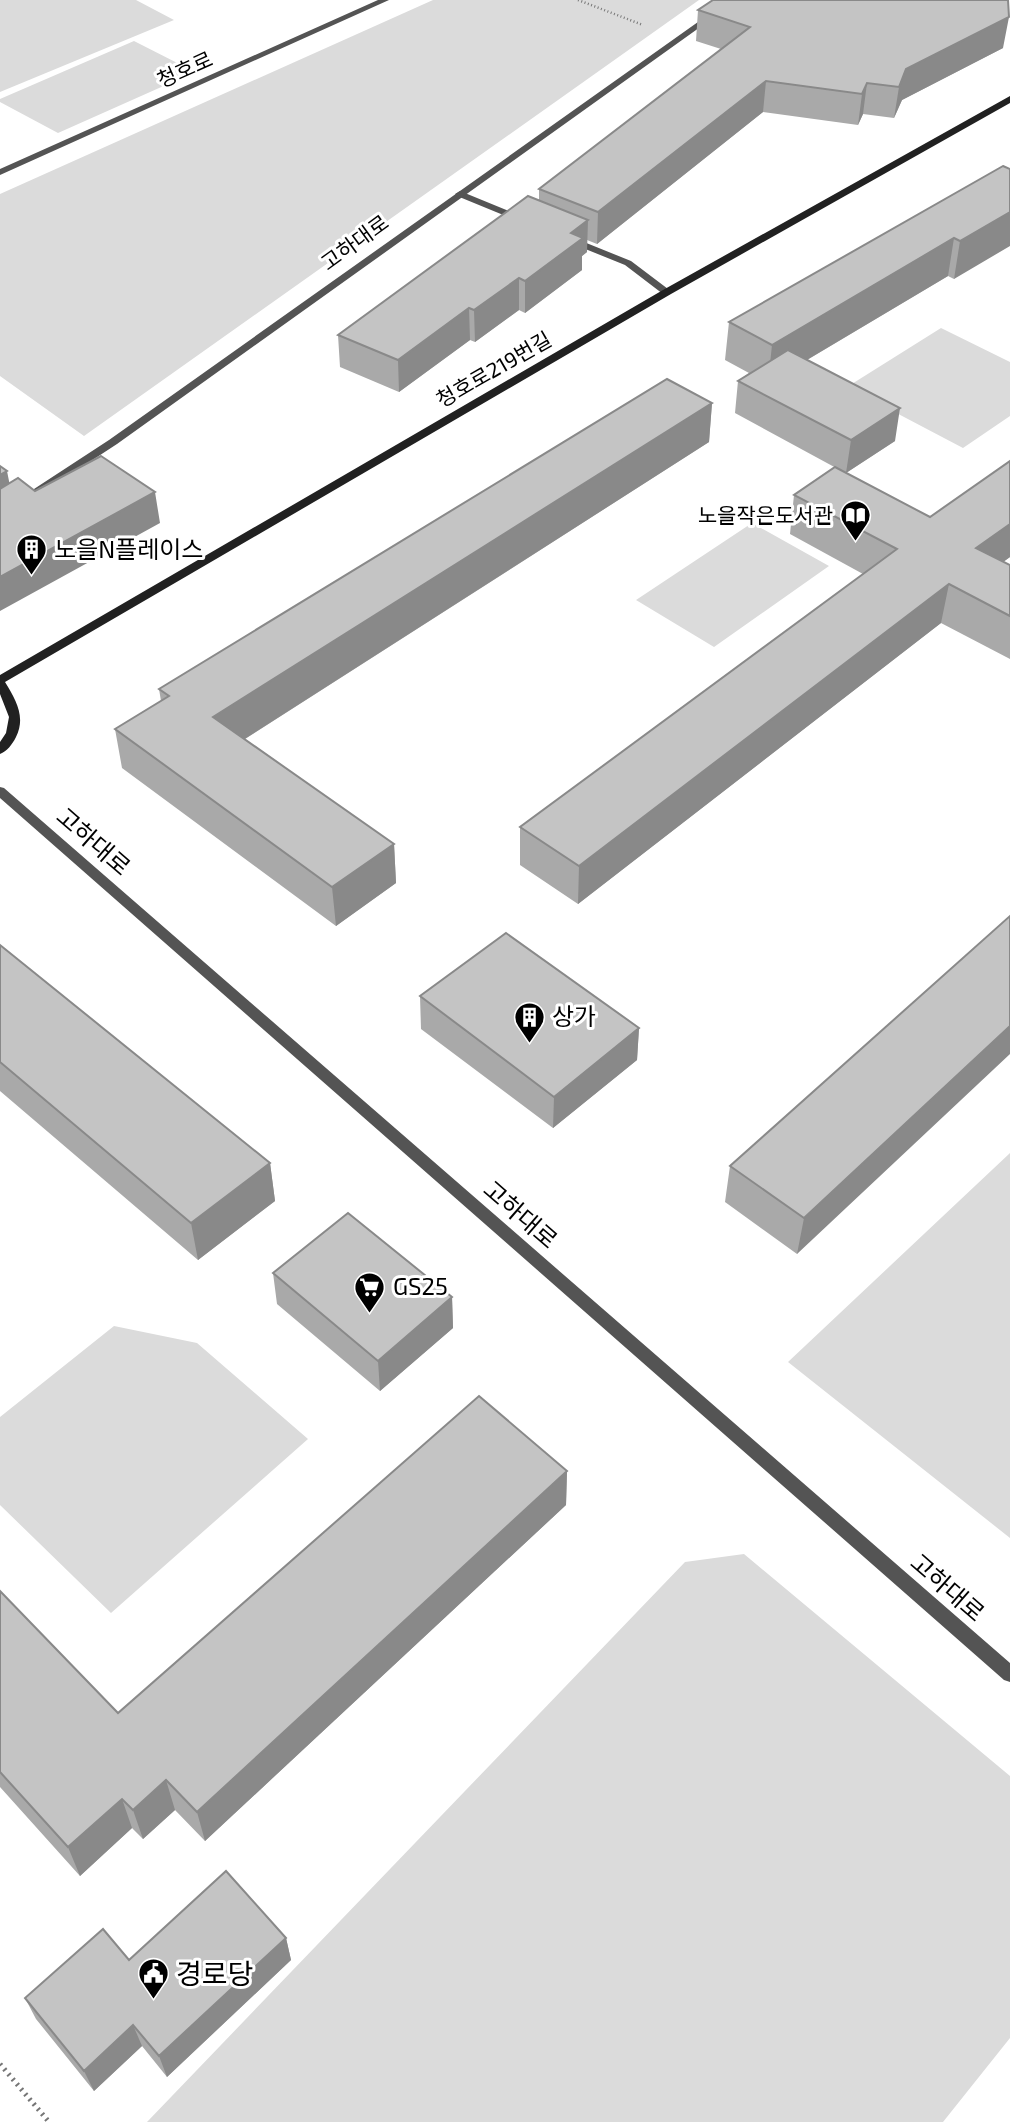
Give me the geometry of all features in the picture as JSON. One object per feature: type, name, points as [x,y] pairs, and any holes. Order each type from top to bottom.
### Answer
[{"type":"street","name":"청호로","points":[[0,172],[385,0]]},
{"type":"street","name":"고하대로","points":[[27,499],[113,442],[734,0]]},
{"type":"street","name":"청호로219번길","points":[[0,682],[667,292],[1010,99]]},
{"type":"street","points":[[460,194],[537,226]]},
{"type":"street","points":[[563,237],[628,263],[667,292]]},
{"type":"street","points":[[0,682],[15,706],[14,728],[0,750]]},
{"type":"street","name":"고하대로","points":[[0,791],[1010,1674]]},
{"type":"path","points":[[578,0],[623,19],[685,36]]},
{"type":"path","points":[[0,2064],[49,2122]]},
{"type":"shaded area","points":[[0,0],[136,0],[174,20],[0,92]]},
{"type":"shaded area","points":[[433,0],[699,0],[84,436],[0,376],[0,194]]},
{"type":"shaded area","points":[[134,41],[195,72],[58,133],[0,102],[0,99]]},
{"type":"shaded area","points":[[941,328],[1010,362],[1010,416],[963,448],[847,387]]},
{"type":"shaded area","points":[[752,523],[829,566],[714,647],[636,600]]},
{"type":"shaded area","points":[[1010,1153],[1010,1538],[788,1362]]},
{"type":"shaded area","points":[[114,1326],[197,1343],[308,1439],[111,1613],[0,1505],[0,1417]]},
{"type":"shaded area","points":[[744,1554],[1010,1776],[1010,2038],[943,2122],[147,2122],[685,1562]]},
{"type":"building","points":[[713,0],[1008,0],[1009,17],[906,69],[899,87],[867,83],[862,94],[766,81],[598,212],[539,189],[750,27],[698,10]]},
{"type":"building","points":[[1003,166],[1010,169],[1010,212],[960,241],[954,238],[772,345],[729,322]]},
{"type":"building","points":[[528,196],[588,220],[571,233],[583,238],[525,281],[519,278],[474,310],[469,308],[398,360],[338,335]]},
{"type":"building","points":[[788,350],[900,408],[851,440],[738,381]]},
{"type":"building","points":[[667,379],[712,403],[213,717],[394,844],[332,887],[115,729],[169,696],[159,689]]},
{"type":"building","points":[[101,456],[155,492],[0,577],[0,489],[18,478],[35,491]]},
{"type":"building","points":[[1010,461],[1010,524],[976,548],[1010,565],[1010,616],[949,584],[579,866],[520,827],[897,549],[794,495],[835,467],[930,517]]},
{"type":"building","points":[[0,466],[7,471],[0,475]]},
{"type":"building","points":[[1010,916],[1010,1026],[804,1218],[730,1166]]},
{"type":"building","name":"상가","points":[[506,933],[639,1028],[554,1097],[420,996]]},
{"type":"building","points":[[0,945],[270,1163],[191,1223],[0,1062]]},
{"type":"building","points":[[348,1213],[452,1297],[378,1361],[273,1273]]},
{"type":"building","points":[[479,1396],[567,1471],[197,1812],[166,1780],[133,1810],[122,1799],[68,1847],[0,1772],[0,1591],[118,1713]]},
{"type":"building","name":"경로당","points":[[226,1871],[286,1938],[159,2056],[133,2025],[84,2071],[25,1998],[103,1929],[129,1960]]},
{"type":"place","name":"노을작은도서관","points":[[856,543]]},
{"type":"place","name":"노을N플레이스","points":[[31,577]]},
{"type":"place","name":"상가","points":[[529,1044]]},
{"type":"place","name":"GS25","points":[[370,1314]]},
{"type":"place","name":"경로당","points":[[153,2001]]}]
